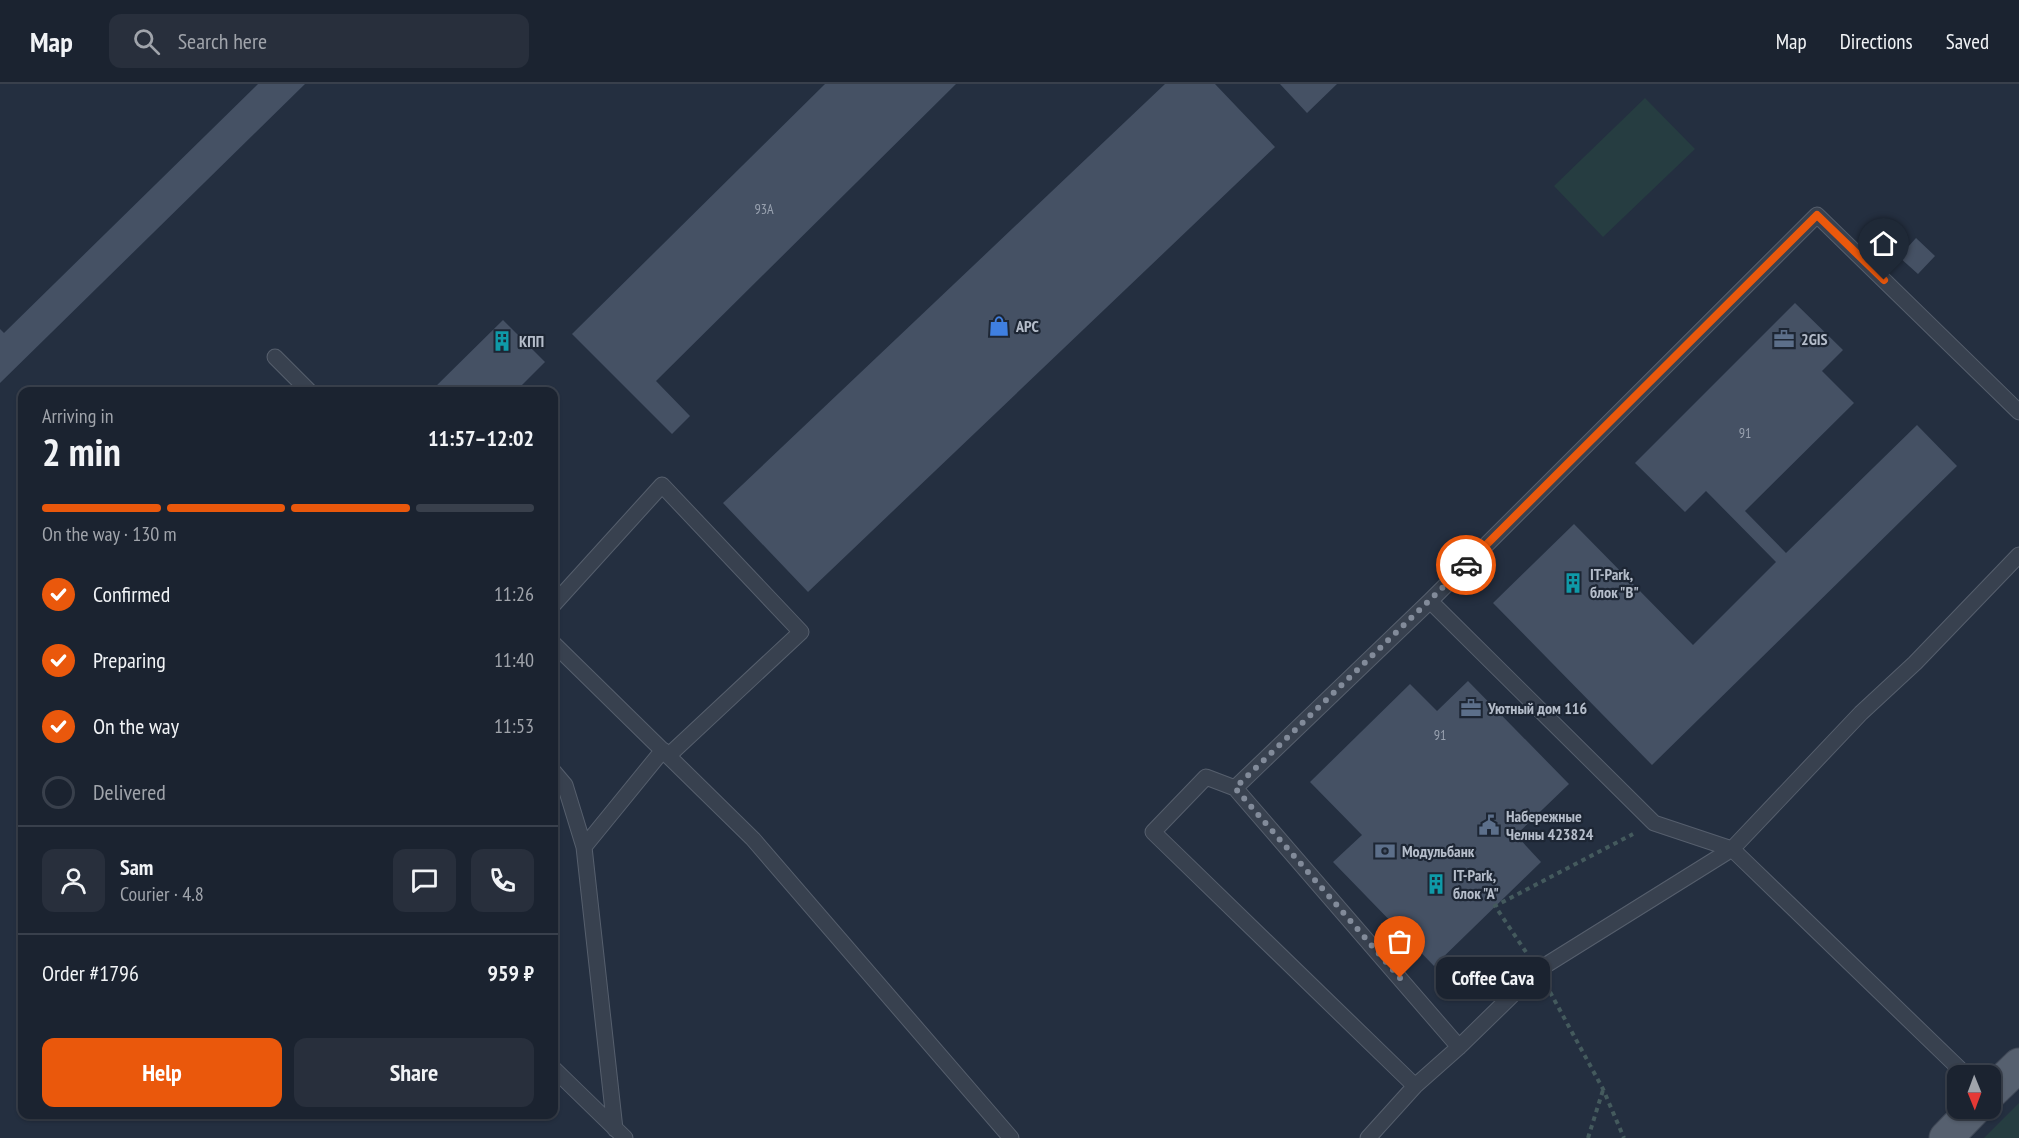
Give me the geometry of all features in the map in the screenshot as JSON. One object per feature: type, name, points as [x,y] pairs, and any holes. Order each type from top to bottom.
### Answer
[{"type":"main road","points":[[2001,1082],[2019,1065]]},
{"type":"main road","points":[[1946,1138],[1964,1119]]},
{"type":"lane","points":[[1235,788],[1430,601],[1817,215],[2019,412]]},
{"type":"lane","points":[[276,357],[305,387]]},
{"type":"lane","points":[[558,600],[662,485],[801,632],[665,753],[584,847]]},
{"type":"lane","points":[[1368,1138],[1415,1086],[1459,1047],[1538,970],[1732,849],[1846,728],[1915,663],[2019,555]]},
{"type":"lane","points":[[1430,601],[1654,823],[1732,849],[1956,1065]]},
{"type":"lane","points":[[558,649],[753,839],[1011,1138]]},
{"type":"lane","points":[[558,777],[565,785],[584,847],[620,1134]]},
{"type":"lane","points":[[1415,1086],[1152,832],[1206,777],[1235,788],[1459,1047]]},
{"type":"lane","points":[[558,1073],[620,1134]]},
{"type":"path","points":[[1624,1138],[1603,1089],[1538,970],[1495,906],[1654,823]]},
{"type":"path","points":[[1588,1138],[1603,1089]]},
{"type":"green space","points":[[1645,98],[1695,149],[1603,237],[1554,186]]},
{"type":"green space","points":[[2019,1103],[2019,1138],[1984,1138]]},
{"type":"building","points":[[258,84],[305,84],[0,383],[0,329],[4,333]]},
{"type":"building","points":[[825,84],[956,84],[656,381],[690,416],[672,434],[572,334]]},
{"type":"building","points":[[1165,84],[1215,84],[1275,147],[808,592],[723,503]]},
{"type":"building","points":[[1280,84],[1337,84],[1307,113]]},
{"type":"building","points":[[1916,238],[1935,256],[1918,274],[1899,257]]},
{"type":"building","name":"IT-Park, блок \"В\"","points":[[1795,303],[1843,350],[1822,371],[1854,403],[1745,511],[1786,553],[1917,425],[1957,466],[1652,765],[1493,603],[1574,524],[1693,645],[1776,562],[1706,491],[1685,512],[1635,463]]},
{"type":"building","name":"КПП","points":[[503,320],[545,362],[520,387],[435,387]]},
{"type":"building","points":[[1468,681],[1569,784],[1516,835],[1541,862],[1434,966],[1333,862],[1362,835],[1310,782],[1410,684],[1437,711]]},
{"type":"way so far","points":[[1400,978],[1235,788],[1466,565]]},
{"type":"place","name":"АРС","points":[[999,326]]},
{"type":"place","name":"2GIS","points":[[1784,339]]},
{"type":"place","name":"КПП","points":[[502,341]]},
{"type":"place","name":"IT-Park, блок \"В\"","points":[[1573,583]]},
{"type":"place","name":"Уютный дом 116","points":[[1471,708]]},
{"type":"place","name":"Набережные Челны 423824","points":[[1489,825]]},
{"type":"place","name":"Модульбанк","points":[[1385,851]]},
{"type":"place","name":"IT-Park, блок \"А\"","points":[[1436,884]]},
{"type":"place","name":"Coffee Cava","points":[[1400,978]]},
{"type":"route","points":[[1466,565],[1817,215],[1884,280]]}]
